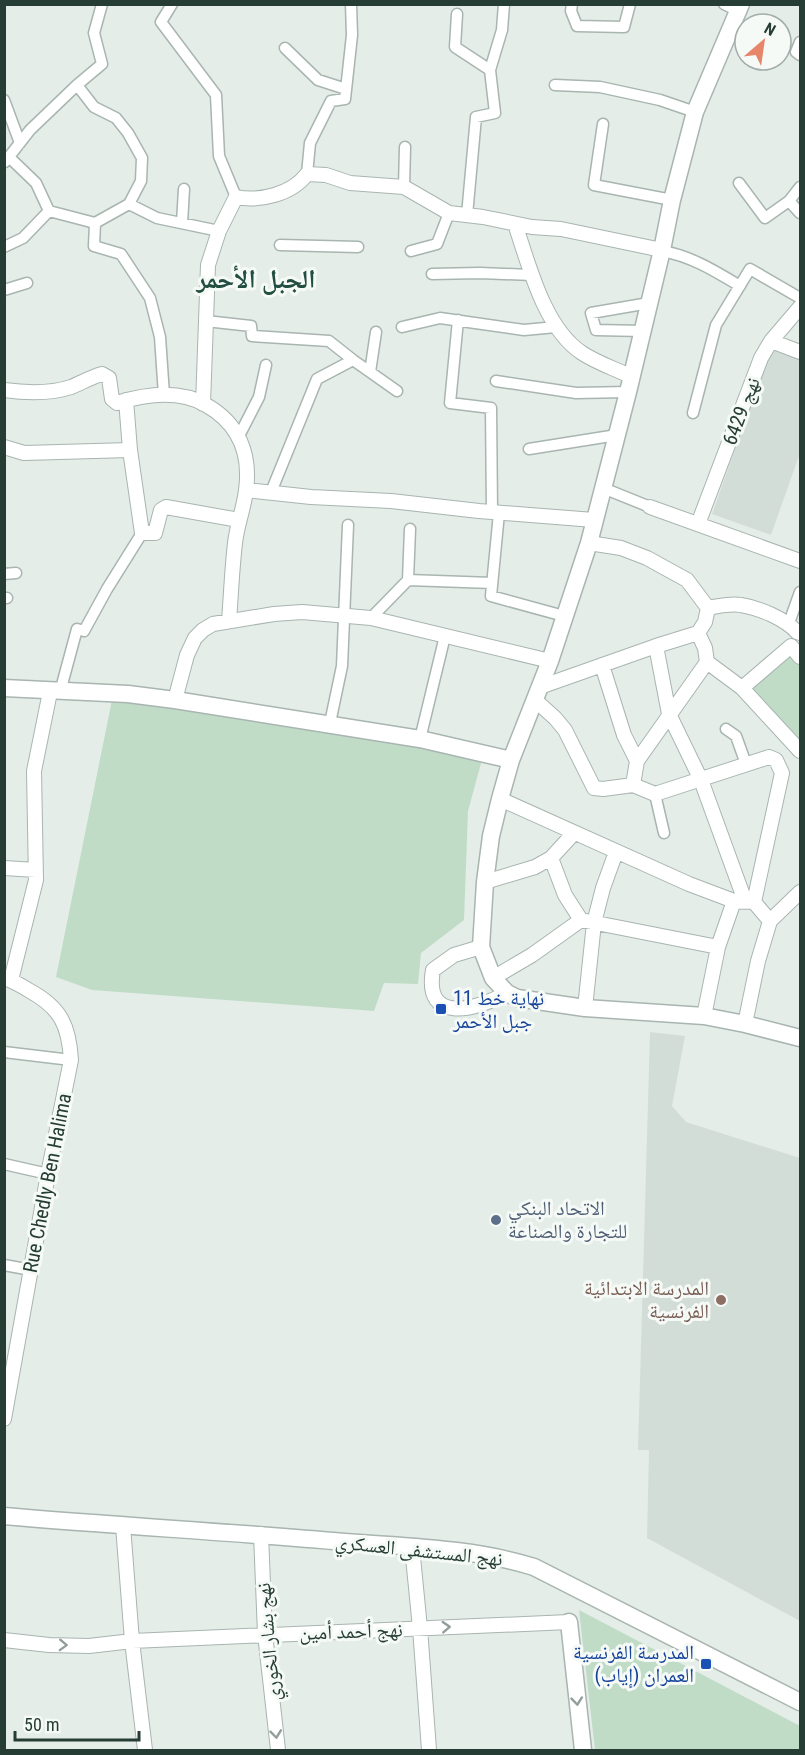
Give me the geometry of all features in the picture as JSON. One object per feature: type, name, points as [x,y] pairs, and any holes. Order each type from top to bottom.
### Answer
[{"type":"street","points":[[49,211],[36,183],[7,160],[30,130],[76,85],[102,64],[94,33],[102,4]]},
{"type":"street","points":[[172,4],[161,22],[216,96],[219,156],[236,197],[219,231],[208,265],[203,404]]},
{"type":"street","points":[[236,197],[254,200],[266,197],[298,185],[307,174],[310,143],[331,101],[345,99],[352,35],[351,4]]},
{"type":"street","points":[[467,215],[476,117],[495,113],[490,70],[502,30],[504,4]]},
{"type":"street","points":[[572,4],[571,11],[577,26],[624,27],[630,4]]},
{"type":"street","points":[[734,7],[695,112],[672,200],[650,303],[589,543],[550,661],[511,760],[500,799],[491,836],[485,882],[481,947],[493,978],[507,993],[517,998],[585,1008],[704,1016],[801,1038]]},
{"type":"street","points":[[456,14],[455,47],[490,70]]},
{"type":"street","points":[[801,42],[796,52],[801,55]]},
{"type":"street","points":[[285,48],[318,80],[346,88]]},
{"type":"street","points":[[49,211],[95,223],[129,204],[141,181],[142,158],[128,134],[116,118],[94,107],[76,85]]},
{"type":"street","points":[[555,85],[600,87],[660,100],[695,112]]},
{"type":"street","points":[[4,100],[20,143]]},
{"type":"street","points":[[603,124],[594,185],[672,200]]},
{"type":"street","points":[[404,187],[405,147]]},
{"type":"street","points":[[307,174],[326,175],[350,183],[404,187],[449,213],[561,229],[679,254],[705,265],[740,286]]},
{"type":"street","points":[[739,183],[765,218],[789,201],[801,187]]},
{"type":"street","points":[[182,223],[184,189]]},
{"type":"street","points":[[789,201],[801,213]]},
{"type":"street","points":[[129,204],[157,218],[219,231]]},
{"type":"street","points":[[4,247],[23,238],[49,211]]},
{"type":"street","points":[[411,251],[437,244],[449,213]]},
{"type":"street","points":[[95,223],[94,246],[121,254],[150,298],[160,338],[164,395]]},
{"type":"street","points":[[515,224],[532,275],[556,327],[582,353],[630,384]]},
{"type":"street","points":[[280,245],[358,248]]},
{"type":"street","points":[[693,413],[716,325],[750,269],[801,298]]},
{"type":"street","points":[[432,274],[532,275]]},
{"type":"street","points":[[4,290],[27,283]]},
{"type":"street","points":[[643,331],[596,330],[591,313],[650,303]]},
{"type":"street","name":"نهج 6429","points":[[698,524],[761,358],[771,341],[801,307]]},
{"type":"street","points":[[402,327],[440,318],[524,330],[556,327]]},
{"type":"street","points":[[458,320],[450,402],[491,408],[496,513],[491,596],[564,616]]},
{"type":"street","points":[[206,321],[251,326],[252,336],[328,341],[397,391]]},
{"type":"street","points":[[370,372],[376,332]]},
{"type":"street","points":[[771,341],[801,352]]},
{"type":"street","points":[[272,492],[317,379],[353,360]]},
{"type":"street","points":[[239,436],[258,397],[266,365]]},
{"type":"street","points":[[4,390],[25,393],[57,390],[102,374],[110,380],[112,399],[117,403],[164,395],[180,396],[203,404],[222,415],[239,436],[247,470],[246,490],[235,543],[229,621]]},
{"type":"street","points":[[496,381],[576,393],[630,384]]},
{"type":"street","points":[[8,979],[33,892],[36,870],[34,771],[55,692],[77,629],[84,631],[142,533],[130,450],[126,400]]},
{"type":"street","points":[[529,449],[617,435]]},
{"type":"street","points":[[4,447],[24,453],[130,450]]},
{"type":"street","points":[[603,488],[801,561]]},
{"type":"street","points":[[246,490],[594,520]]},
{"type":"street","points":[[142,533],[154,533],[160,510],[166,507],[239,520]]},
{"type":"street","points":[[330,723],[342,666],[348,525]]},
{"type":"street","points":[[371,618],[408,580],[410,529]]},
{"type":"street","points":[[538,694],[602,665],[698,633],[705,622],[708,608],[687,580],[621,548],[589,543]]},
{"type":"street","points":[[408,580],[492,583]]},
{"type":"street","points":[[742,688],[791,646],[796,629],[801,592]]},
{"type":"street","points":[[708,608],[724,604],[742,605],[796,629]]},
{"type":"street","points":[[175,700],[187,655],[195,638],[203,630],[213,624],[229,621],[302,612],[371,618],[550,661]]},
{"type":"street","points":[[633,785],[637,762],[707,662],[705,648],[698,633]]},
{"type":"street","points":[[420,739],[445,636]]},
{"type":"street","points":[[656,646],[669,714],[701,780],[744,901]]},
{"type":"street","points":[[791,646],[801,657]]},
{"type":"street","points":[[707,662],[742,688],[801,751]]},
{"type":"street","points":[[602,665],[624,735],[637,762]]},
{"type":"street","points":[[4,688],[128,694],[175,700],[420,739],[511,760]]},
{"type":"street","points":[[538,694],[565,730],[594,788],[633,785],[655,794],[769,757],[776,760],[782,773],[744,901],[718,947],[704,1016]]},
{"type":"street","points":[[726,729],[736,736],[746,764]]},
{"type":"street","points":[[776,760],[790,739]]},
{"type":"street","points":[[655,794],[664,833]]},
{"type":"street","points":[[500,799],[616,852],[744,901],[770,921]]},
{"type":"street","points":[[485,882],[535,867],[551,858],[574,833]]},
{"type":"street","points":[[585,1008],[588,921],[616,852]]},
{"type":"street","points":[[551,858],[565,896],[588,921],[718,947]]},
{"type":"street","points":[[4,868],[36,870]]},
{"type":"street","points":[[745,1024],[758,961],[770,921],[801,892]]},
{"type":"street","points":[[493,978],[588,921]]},
{"type":"street","points":[[481,947],[454,955],[433,970],[430,985],[435,998],[454,1009],[473,1008],[489,1003],[507,993]]},
{"type":"street","name":"Rue Chedly Ben Halima","points":[[4,1419],[48,1173],[71,1060],[66,1027],[58,1011],[38,995],[8,979]]},
{"type":"street","points":[[4,1052],[71,1060]]},
{"type":"street","points":[[4,1164],[48,1173]]},
{"type":"street","points":[[4,1265],[31,1270]]},
{"type":"street","name":"نهج المستشفى العسكري","points":[[4,1516],[261,1534],[502,1557],[534,1567],[801,1702]]},
{"type":"street","points":[[123,1526],[132,1641],[145,1750]]},
{"type":"street","name":"نهج بشار الخوري","points":[[261,1534],[265,1634],[278,1750]]},
{"type":"street","points":[[412,1547],[429,1750]]},
{"type":"street","name":"نهج أحمد أمين","points":[[4,1640],[49,1645],[89,1646],[132,1641],[265,1634],[569,1622],[583,1750]]},
{"type":"shaded area","points":[[773,343],[800,352],[800,453],[771,535],[712,514]]},
{"type":"shaded area","name":"المدرسة الابتدائية الفرنسية","points":[[650,1032],[685,1036],[672,1106],[686,1122],[800,1158],[800,1621],[647,1538],[649,1450],[638,1450]]},
{"type":"green space","points":[[790,647],[800,658],[800,747],[746,688]]},
{"type":"green space","points":[[113,695],[483,756],[468,811],[464,920],[421,953],[418,984],[384,983],[374,1011],[92,990],[56,977]]},
{"type":"green space","points":[[579,1610],[800,1726],[800,1749],[595,1750]]},
{"type":"place","name":"نهاية خط 11 جبل الأحمر","points":[[441,1009]]},
{"type":"place","name":"الاتحاد البنكي للتجارة والصناعة","points":[[496,1220]]},
{"type":"place","name":"المدرسة الابتدائية الفرنسية","points":[[721,1300]]},
{"type":"place","name":"المدرسة الفرنسية العمران (إياب)","points":[[706,1664]]},
{"type":"district","name":"الجبل الأحمر","points":[[256,279]]}]
